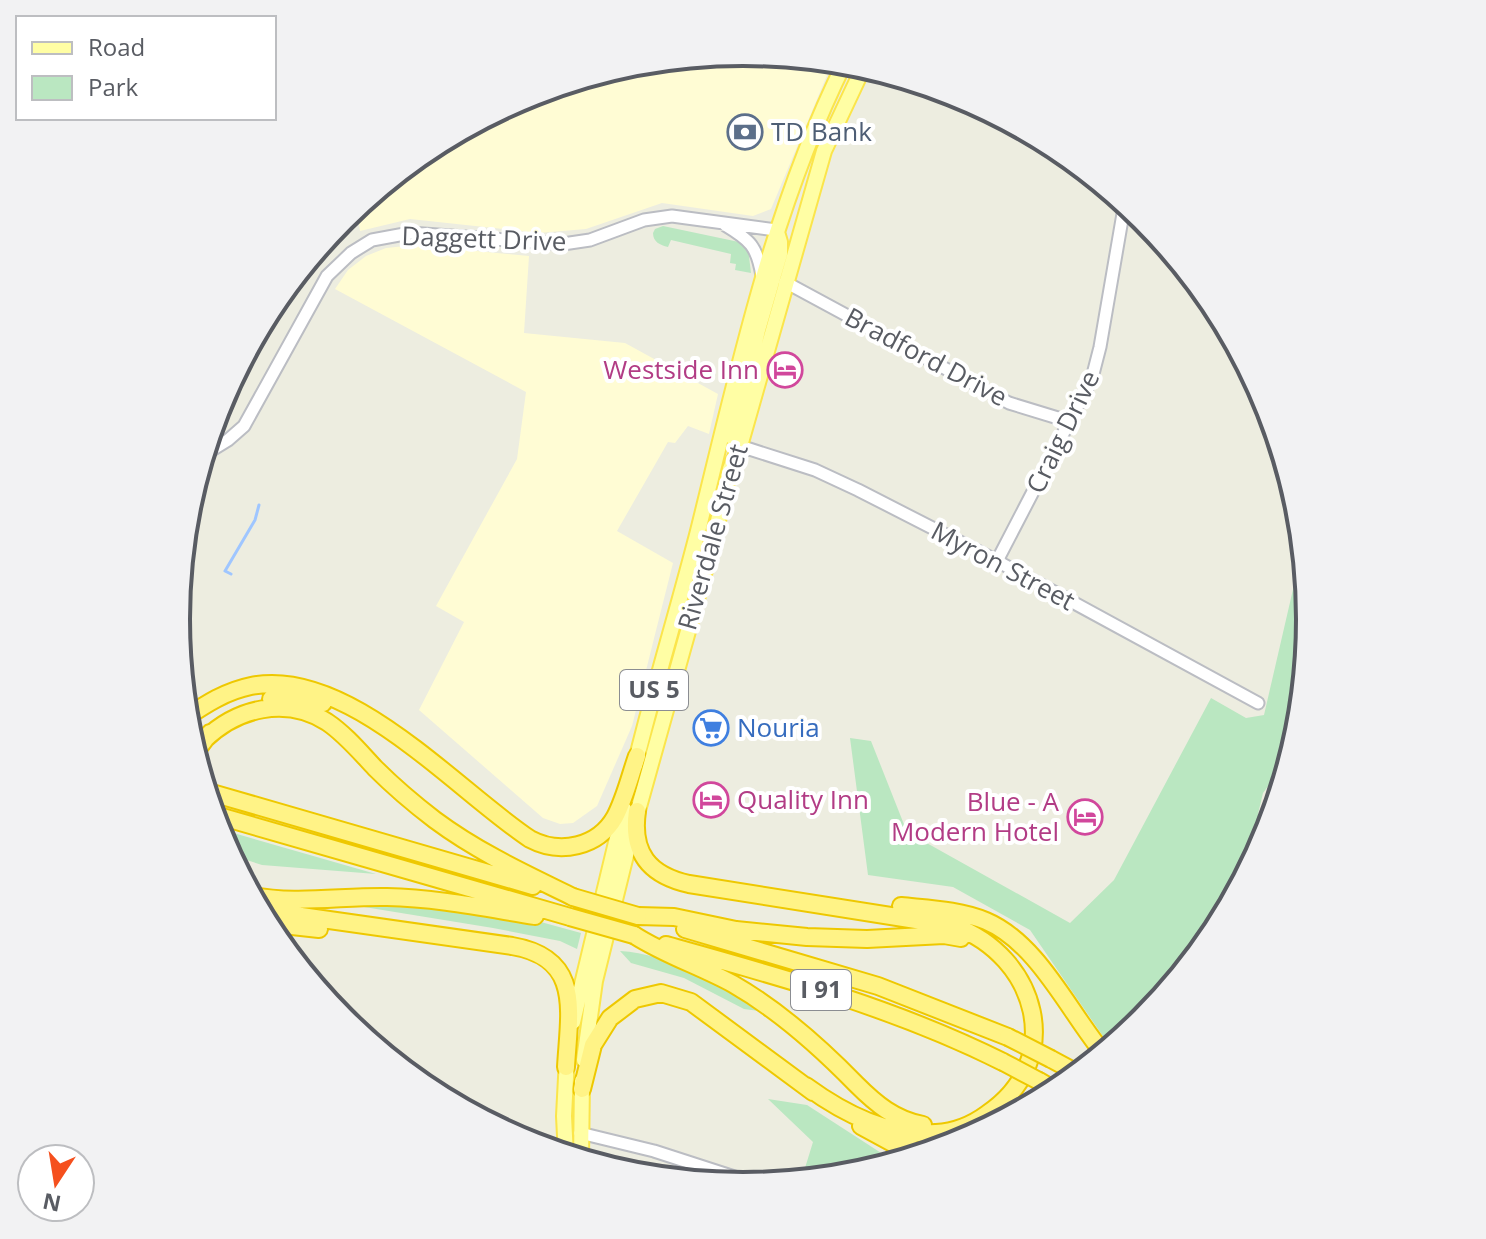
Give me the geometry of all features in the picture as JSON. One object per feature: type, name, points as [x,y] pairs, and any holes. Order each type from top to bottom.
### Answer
[{"type":"highway","points":[[197,710],[216,698],[260,684],[308,688],[338,700],[407,744],[521,833],[540,844],[557,847],[581,844],[608,826],[618,809],[637,756]]},
{"type":"highway","points":[[204,740],[240,708],[270,699],[291,697],[312,700],[356,714],[407,744]]},
{"type":"highway","points":[[204,740],[229,720],[256,710],[286,708],[310,714],[337,730],[403,794],[451,831],[495,858],[573,897]]},
{"type":"highway","name":"I 91","points":[[219,796],[878,986],[1008,1037],[1068,1068]]},
{"type":"highway","points":[[637,811],[636,841],[643,857],[664,875],[697,885],[945,924],[969,932],[992,947],[1017,976],[1032,1013],[1033,1047],[1017,1086],[974,1122]]},
{"type":"highway","name":"I 91","points":[[227,818],[859,1002],[930,1028],[1044,1084]]},
{"type":"highway","points":[[697,885],[955,912],[987,921],[1025,948],[1097,1045]]},
{"type":"highway","points":[[265,897],[419,899],[472,904],[536,917],[570,917]]},
{"type":"highway","points":[[272,910],[506,946],[539,954],[550,961],[564,978],[569,998],[566,1067]]},
{"type":"highway","points":[[638,916],[674,917],[736,930],[822,938],[951,935],[989,949],[1017,976]]},
{"type":"highway","points":[[282,925],[506,946]]},
{"type":"highway","points":[[634,935],[658,950],[721,978],[772,1009],[808,1037],[876,1103],[896,1117],[921,1125],[943,1126],[964,1123],[987,1114]]},
{"type":"highway","points":[[582,1089],[593,1045],[607,1022],[630,1001],[656,993],[676,996],[691,1002],[873,1134],[908,1148]]},
{"type":"highway","points":[[806,1086],[855,1116],[906,1132],[928,1134],[964,1127]]},
{"type":"main road","name":"Riverdale Street","points":[[565,1144],[566,1067],[580,988],[732,383],[776,230],[801,158],[839,75]]},
{"type":"main road","name":"Riverdale Street","points":[[581,1148],[582,1089],[592,996],[637,811],[714,538],[730,469],[740,446],[804,215],[824,151],[858,79]]},
{"type":"main road","points":[[730,469],[738,413],[780,254],[776,230],[804,215]]},
{"type":"street","name":"Daggett Drive","points":[[218,444],[244,426],[327,276],[340,261],[367,243],[410,233],[557,244],[590,240],[635,222],[659,217],[776,230]]},
{"type":"street","name":"Craig Drive","points":[[997,561],[1071,422],[1096,366],[1122,217]]},
{"type":"street","points":[[725,224],[748,239],[759,260],[762,276]]},
{"type":"street","name":"Bradford Drive","points":[[785,282],[1009,403],[1071,422]]},
{"type":"street","name":"Myron Street","points":[[740,446],[822,473],[997,561],[1258,703]]},
{"type":"street","points":[[580,1133],[649,1149],[720,1172]]},
{"type":"shaded area","points":[[707,67],[779,67],[828,73],[771,209],[753,216],[662,203],[586,229],[539,233],[410,219],[360,231],[358,222],[378,203],[435,159],[498,123],[565,95],[635,77]]},
{"type":"shaded area","points":[[415,245],[529,256],[524,333],[625,343],[718,394],[709,434],[688,426],[675,443],[668,442],[617,531],[673,563],[632,726],[597,806],[573,823],[560,824],[543,818],[419,710],[464,622],[436,606],[517,459],[526,392],[335,289],[348,270],[366,256],[386,248]]},
{"type":"green space","points":[[663,226],[739,242],[748,248],[751,273],[735,270],[736,264],[730,263],[731,254],[671,240],[668,247],[660,244],[653,233]]},
{"type":"green space","points":[[1295,581],[1292,692],[1278,763],[1272,781],[1263,793],[1254,831],[1203,927],[1159,984],[1105,1039],[1030,930],[953,887],[868,875],[850,738],[871,741],[907,832],[1070,923],[1114,880],[1211,698],[1246,718],[1264,715]]},
{"type":"green space","points":[[233,833],[376,874],[262,865],[245,859]]},
{"type":"green space","points":[[352,905],[420,905],[530,919],[581,933],[577,949],[560,941]]},
{"type":"green space","points":[[620,951],[675,964],[728,990],[759,1011],[744,1009],[684,978],[631,963]]},
{"type":"green space","points":[[768,1099],[807,1105],[884,1155],[805,1169],[813,1142]]},
{"type":"waterway","points":[[231,574],[225,571],[255,520],[259,505]]},
{"type":"place","name":"TD Bank","points":[[745,132]]},
{"type":"place","name":"Westside Inn","points":[[785,370]]},
{"type":"place","name":"Nouria","points":[[711,728]]},
{"type":"place","name":"Quality Inn","points":[[711,800]]},
{"type":"place","name":"Blue - A Modern Hotel","points":[[1085,817]]}]
